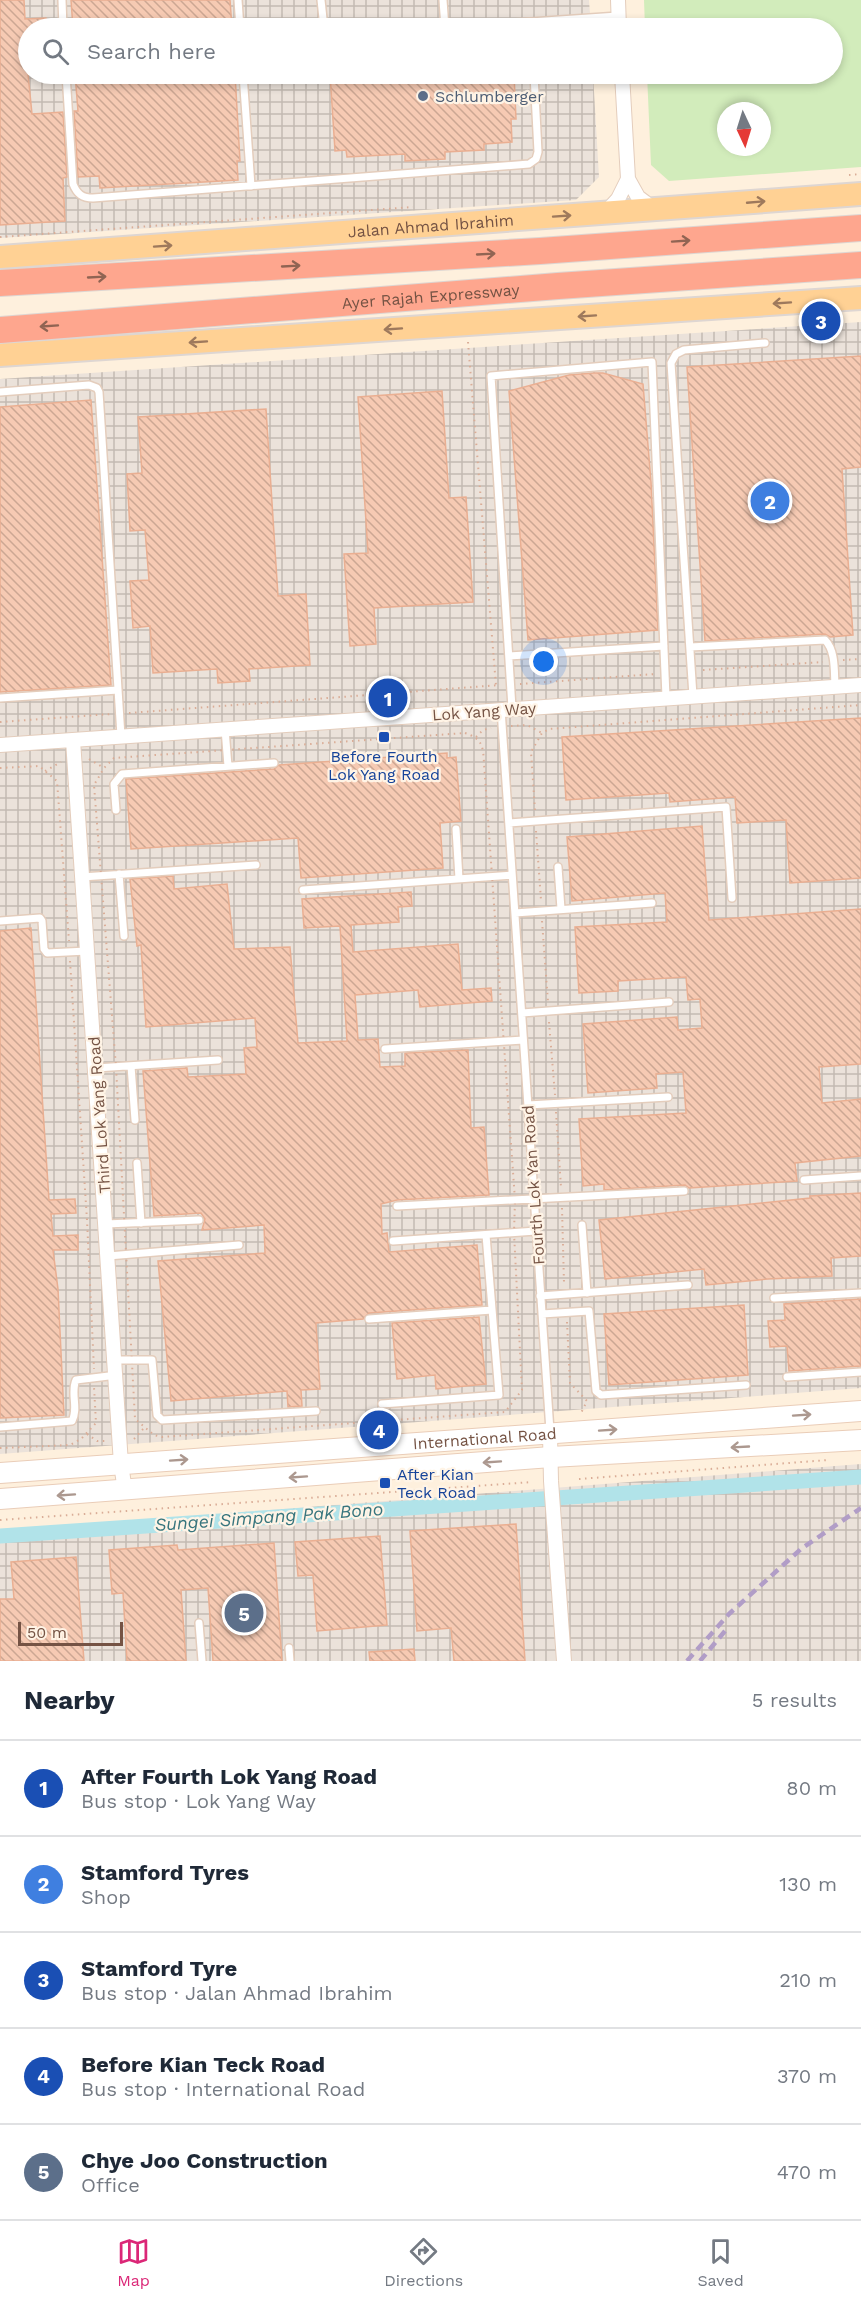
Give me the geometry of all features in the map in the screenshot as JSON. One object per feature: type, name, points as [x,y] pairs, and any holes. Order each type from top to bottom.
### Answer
[{"type":"highway","points":[[0,283],[551,250],[861,228]]},
{"type":"highway","name":"Ayer Rajah Expressway","points":[[0,330],[861,265]]},
{"type":"main road","name":"Jalan Ahmad Ibrahim","points":[[0,257],[861,194]]},
{"type":"main road","points":[[0,355],[861,298]]},
{"type":"main road","name":"International Road","points":[[0,1473],[861,1411]]},
{"type":"main road","name":"International Road","points":[[0,1499],[551,1457],[861,1440]]},
{"type":"street","points":[[618,0],[619,18]]},
{"type":"street","points":[[623,84],[628,178],[638,197],[655,210]]},
{"type":"street","points":[[604,213],[618,199],[628,178]]},
{"type":"street","name":"Lok Yang Way","points":[[0,745],[861,685]]},
{"type":"street","name":"Third Lok Yang Road","points":[[73,740],[124,1491]]},
{"type":"street","name":"Fourth Lok Yan Road","points":[[550,1434],[551,1482],[564,1661]]},
{"type":"lane","points":[[62,0],[63,18]]},
{"type":"lane","points":[[237,0],[239,18]]},
{"type":"lane","points":[[321,0],[323,18]]},
{"type":"lane","points":[[443,0],[444,18]]},
{"type":"lane","points":[[67,84],[73,184],[76,192],[85,198],[529,165],[536,159],[538,152],[535,84]]},
{"type":"lane","points":[[244,84],[251,186]]},
{"type":"lane","points":[[693,696],[671,363],[676,354],[684,350],[765,343]]},
{"type":"lane","name":"Fourth Lok Yan Road","points":[[550,1434],[509,823],[507,709],[511,685],[491,376],[652,362],[664,646]]},
{"type":"lane","points":[[0,392],[89,385],[97,388],[99,392],[121,736]]},
{"type":"lane","points":[[690,647],[825,640],[830,645],[834,661],[835,686]]},
{"type":"lane","points":[[509,656],[664,646],[666,698]]},
{"type":"lane","points":[[0,698],[118,690]]},
{"type":"lane","points":[[225,729],[228,766]]},
{"type":"lane","points":[[116,810],[114,783],[122,774],[274,763]]},
{"type":"lane","points":[[509,823],[726,807],[732,898]]},
{"type":"lane","points":[[456,829],[459,879]]},
{"type":"lane","points":[[82,877],[256,865]]},
{"type":"lane","points":[[558,867],[561,909]]},
{"type":"lane","points":[[119,874],[124,936]]},
{"type":"lane","points":[[303,890],[512,875]]},
{"type":"lane","points":[[515,913],[652,903]]},
{"type":"lane","points":[[0,921],[40,918],[46,952],[50,954],[87,951]]},
{"type":"lane","points":[[522,1013],[669,1002]]},
{"type":"lane","points":[[385,1049],[523,1040]]},
{"type":"lane","points":[[96,1068],[218,1060]]},
{"type":"lane","points":[[131,1066],[135,1120]]},
{"type":"lane","points":[[528,1105],[668,1097]]},
{"type":"lane","points":[[137,1163],[141,1223]]},
{"type":"lane","points":[[804,1180],[861,1176]]},
{"type":"lane","points":[[397,1206],[684,1191]]},
{"type":"lane","points":[[106,1224],[199,1220]]},
{"type":"lane","points":[[582,1225],[587,1293]]},
{"type":"lane","points":[[393,1241],[536,1231]]},
{"type":"lane","points":[[382,1404],[499,1395],[486,1235]]},
{"type":"lane","points":[[108,1256],[239,1245]]},
{"type":"lane","points":[[540,1296],[688,1285]]},
{"type":"lane","points":[[774,1298],[861,1293]]},
{"type":"lane","points":[[369,1319],[492,1310]]},
{"type":"lane","points":[[542,1314],[589,1311],[594,1383],[596,1391],[601,1395],[746,1385]]},
{"type":"lane","points":[[116,1360],[152,1360],[157,1415],[162,1420],[316,1411]]},
{"type":"lane","points":[[787,1377],[861,1372]]},
{"type":"lane","points":[[0,1427],[72,1421],[75,1414],[74,1382],[78,1378],[117,1375]]},
{"type":"lane","points":[[199,1623],[202,1661]]},
{"type":"lane","points":[[289,1648],[290,1661]]},
{"type":"path","points":[[468,340],[496,686]]},
{"type":"path","points":[[691,671],[720,667],[861,659]]},
{"type":"path","points":[[0,722],[665,673]]},
{"type":"path","points":[[476,737],[465,733],[114,758],[104,768],[94,785],[116,1068],[135,1419],[154,1435],[162,1437],[505,1412]]},
{"type":"path","points":[[0,768],[39,766],[57,781],[87,1220],[96,1423],[81,1439],[70,1445],[0,1448]]},
{"type":"path","points":[[556,1104],[562,1198],[564,1294]]},
{"type":"path","points":[[566,1312],[570,1383],[587,1401],[577,1421]]},
{"type":"path","points":[[579,1479],[838,1459]]},
{"type":"path","points":[[0,1520],[494,1487],[532,1482]]},
{"type":"shaded area","points":[[0,0],[589,0],[590,18],[18,18],[18,84],[594,84],[599,177],[576,200],[0,238]]},
{"type":"shaded area","points":[[861,322],[861,1388],[0,1454],[0,379]]},
{"type":"shaded area","points":[[861,1464],[861,1661],[0,1661],[0,1531]]},
{"type":"green space","points":[[644,0],[861,0],[861,167],[669,181],[651,165],[647,84],[843,84],[843,18],[645,18]]},
{"type":"building","points":[[0,0],[24,0],[25,18],[18,18],[18,84],[29,84],[32,114],[63,112],[67,177],[63,178],[65,221],[0,225]]},
{"type":"building","points":[[71,0],[230,0],[231,18],[72,18]]},
{"type":"building","points":[[76,84],[236,84],[240,161],[237,161],[238,180],[100,188],[99,176],[78,177],[74,111],[78,111]]},
{"type":"building","name":"Schlumberger","points":[[331,84],[514,84],[516,119],[511,119],[512,142],[484,144],[484,150],[445,152],[445,159],[405,161],[405,154],[347,157],[346,150],[335,151]]},
{"type":"building","points":[[861,356],[861,467],[842,469],[853,635],[830,637],[825,634],[705,641],[687,367]]},
{"type":"building","points":[[603,373],[643,384],[651,482],[658,630],[528,640],[509,391],[569,375]]},
{"type":"building","points":[[442,391],[449,498],[466,497],[473,602],[374,608],[376,644],[350,646],[344,554],[368,553],[358,397]]},
{"type":"building","points":[[91,400],[111,685],[0,692],[0,407]]},
{"type":"building","points":[[266,409],[278,596],[306,594],[310,665],[249,669],[250,681],[218,683],[217,669],[153,673],[150,626],[133,628],[130,581],[149,580],[145,530],[130,531],[127,474],[142,473],[138,417]]},
{"type":"building","points":[[861,718],[861,878],[790,883],[786,820],[737,823],[735,797],[670,802],[669,793],[566,800],[562,737]]},
{"type":"building","points":[[447,753],[447,758],[456,757],[461,821],[440,823],[443,868],[301,878],[298,838],[131,849],[126,779],[274,769],[279,765]]},
{"type":"building","points":[[702,826],[709,920],[861,909],[861,1064],[819,1067],[822,1103],[861,1099],[861,1156],[795,1163],[797,1181],[689,1188],[685,1185],[604,1190],[604,1184],[583,1186],[579,1119],[686,1113],[683,1072],[656,1074],[657,1088],[588,1093],[583,1024],[677,1017],[678,1030],[702,1028],[700,999],[688,1000],[686,977],[618,981],[618,991],[579,993],[575,927],[667,922],[665,893],[572,901],[567,837]]},
{"type":"building","points":[[173,876],[174,889],[227,884],[234,949],[290,947],[298,1043],[347,1041],[340,926],[304,928],[302,899],[411,892],[412,906],[398,907],[399,922],[351,925],[353,952],[458,944],[462,990],[491,988],[492,1001],[420,1007],[418,990],[355,995],[358,1040],[378,1039],[380,1067],[405,1066],[405,1053],[468,1050],[471,1128],[484,1127],[489,1195],[397,1200],[381,1204],[382,1234],[387,1233],[389,1252],[477,1245],[482,1305],[369,1313],[363,1319],[316,1323],[320,1389],[301,1390],[302,1406],[288,1407],[287,1391],[171,1401],[158,1261],[265,1253],[264,1225],[202,1230],[205,1219],[201,1213],[154,1216],[143,1071],[187,1068],[188,1077],[246,1074],[244,1048],[257,1047],[255,1018],[146,1027],[141,945],[137,946],[130,879]]},
{"type":"building","points":[[31,928],[49,1200],[75,1199],[76,1213],[51,1214],[53,1236],[78,1235],[78,1250],[53,1250],[58,1289],[64,1415],[0,1418],[0,931]]},
{"type":"building","points":[[861,1193],[861,1256],[831,1258],[832,1276],[706,1285],[704,1269],[605,1279],[599,1220],[810,1198],[810,1196]]},
{"type":"building","points":[[861,1299],[861,1366],[789,1371],[787,1346],[770,1347],[768,1321],[785,1320],[784,1304]]},
{"type":"building","points":[[744,1305],[748,1375],[609,1385],[604,1314]]},
{"type":"building","points":[[479,1317],[486,1384],[436,1389],[435,1375],[397,1379],[392,1323]]},
{"type":"building","points":[[516,1524],[525,1661],[454,1661],[451,1628],[417,1631],[410,1531]]},
{"type":"building","points":[[380,1536],[387,1625],[317,1631],[313,1575],[298,1576],[295,1542]]},
{"type":"building","points":[[274,1543],[282,1661],[213,1661],[208,1588],[181,1590],[186,1661],[127,1661],[123,1593],[112,1594],[109,1550],[177,1545],[178,1550]]},
{"type":"building","points":[[76,1557],[84,1661],[0,1661],[0,1599],[14,1599],[11,1562]]},
{"type":"building","points":[[414,1649],[415,1661],[370,1661],[369,1652]]},
{"type":"waterway","name":"Sungei Simpang Pak Bono","points":[[0,1536],[861,1477]]},
{"type":"railway","points":[[687,1661],[729,1614],[801,1549],[861,1508]]},
{"type":"railway","points":[[700,1661],[725,1631]]},
{"type":"place","name":"Schlumberger","points":[[423,96]]},
{"type":"place","name":"Stamford Tyre","points":[[821,321]]},
{"type":"place","name":"Stamford Tyres","points":[[770,501]]},
{"type":"place","name":"After Fourth Lok Yang Road","points":[[388,698]]},
{"type":"place","name":"Before Fourth Lok Yang Road","points":[[384,737]]},
{"type":"place","name":"Before Kian Teck Road","points":[[379,1430]]},
{"type":"place","name":"After Kian Teck Road","points":[[385,1483]]},
{"type":"place","name":"Chye Joo Construction","points":[[244,1613]]}]
